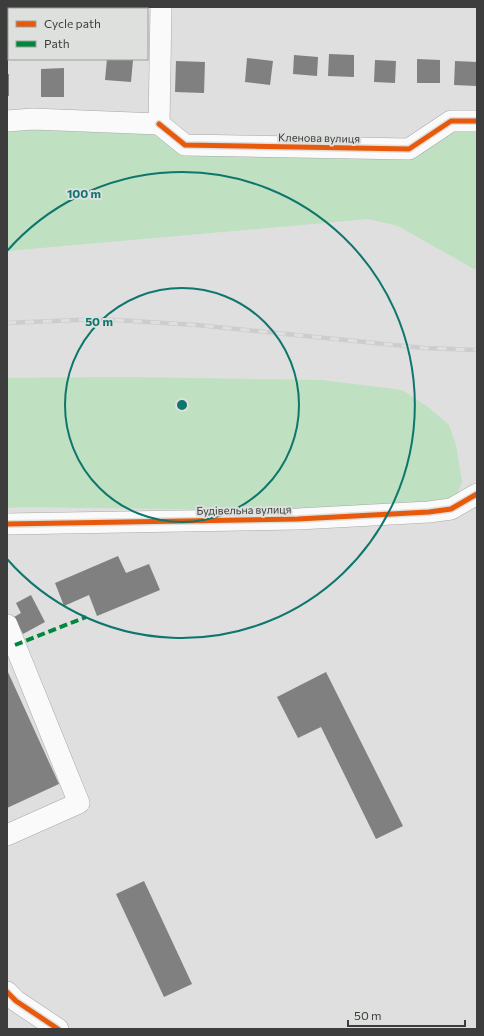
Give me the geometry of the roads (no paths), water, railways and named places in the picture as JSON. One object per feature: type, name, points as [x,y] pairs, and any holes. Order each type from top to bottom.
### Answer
[{"type":"street","points":[[7,121],[33,119],[159,124],[161,7]]},
{"type":"street","name":"Кленова вулиця","points":[[159,124],[185,145],[409,149],[451,121],[477,121]]},
{"type":"street","name":"Будівельна вулиця","points":[[7,524],[298,519],[429,512],[451,509],[477,494]]},
{"type":"street","points":[[7,626],[79,803],[7,835]]},
{"type":"street","points":[[7,992],[16,1001],[58,1029]]},
{"type":"railway","points":[[7,323],[99,319],[197,325],[424,348],[477,350]]}]
